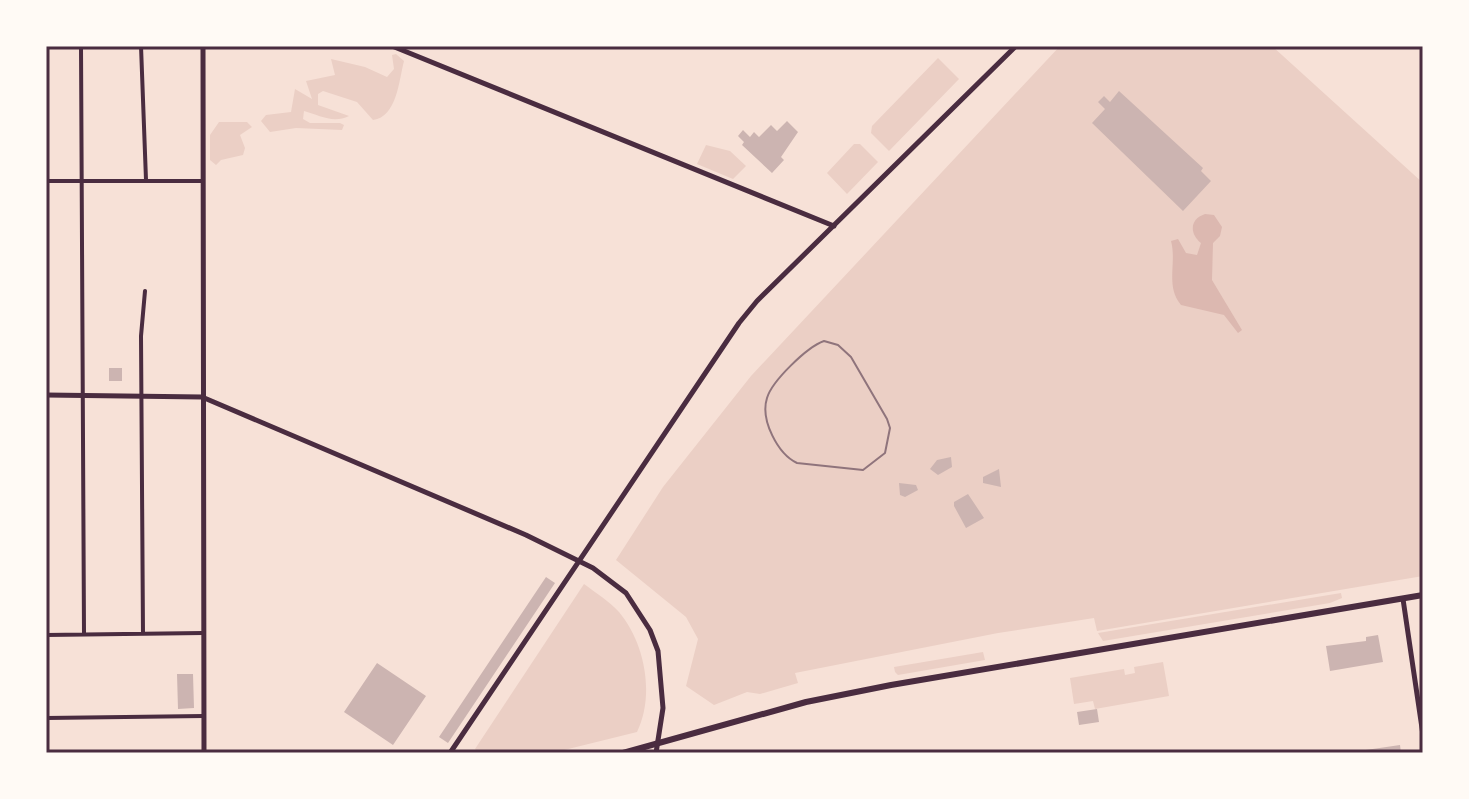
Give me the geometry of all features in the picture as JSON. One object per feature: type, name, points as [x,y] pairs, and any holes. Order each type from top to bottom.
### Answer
[{"type":"main road","points":[[203,46],[204,753]]},
{"type":"main road","points":[[392,46],[834,226]]},
{"type":"main road","points":[[450,753],[739,323],[1016,46]]},
{"type":"main road","points":[[46,395],[202,397],[580,561],[618,585],[650,630],[658,651],[663,689],[656,753]]},
{"type":"main road","points":[[623,753],[806,702],[891,685],[1423,595]]},
{"type":"main road","points":[[1403,599],[1423,735]]},
{"type":"street","points":[[81,46],[80,395],[84,634]]},
{"type":"street","points":[[141,46],[146,180]]},
{"type":"street","points":[[46,181],[203,181]]},
{"type":"street","points":[[143,634],[141,396],[145,291]]},
{"type":"street","points":[[46,635],[203,633]]},
{"type":"street","points":[[46,718],[204,716]]},
{"type":"shaded area","points":[[1060,46],[1272,46],[1423,183],[1423,576],[1097,631],[1094,618],[998,633],[795,673],[798,683],[760,694],[747,692],[714,705],[686,686],[698,639],[686,617],[616,560],[663,487],[751,376]]},
{"type":"shaded area","points":[[396,54],[404,61],[398,87],[392,105],[381,117],[373,120],[357,102],[323,91],[318,94],[318,105],[349,116],[332,119],[304,111],[303,119],[310,123],[340,123],[344,125],[342,130],[296,128],[270,132],[261,121],[266,115],[291,112],[295,89],[312,99],[306,81],[335,75],[331,59],[365,67],[387,77],[394,69],[392,55]]},
{"type":"shaded area","points":[[938,58],[959,79],[889,151],[871,133],[872,126]]},
{"type":"shaded area","points":[[219,122],[247,122],[252,127],[240,135],[245,148],[243,155],[221,160],[216,165],[210,160],[210,135]]},
{"type":"shaded area","points":[[854,144],[860,144],[878,162],[847,194],[827,173]]},
{"type":"shaded area","points":[[706,145],[730,151],[746,166],[733,179],[697,164]]},
{"type":"shaded area","points":[[1205,214],[1214,215],[1222,227],[1220,236],[1213,243],[1212,280],[1242,330],[1238,333],[1224,315],[1181,305],[1176,298],[1172,282],[1171,241],[1178,239],[1186,253],[1197,255],[1201,243],[1194,235],[1193,227],[1196,219]]},
{"type":"shaded area","points":[[584,584],[619,612],[641,654],[646,686],[637,732],[552,753],[479,753],[475,749]]},
{"type":"shaded area","points":[[1341,593],[1342,598],[1330,603],[1103,641],[1098,633]]},
{"type":"shaded area","points":[[983,652],[985,660],[898,675],[894,667]]},
{"type":"shaded area","points":[[1163,662],[1169,696],[1095,709],[1093,701],[1074,704],[1070,678],[1124,669],[1125,675],[1135,673],[1134,667]]},
{"type":"building","points":[[1119,91],[1203,168],[1201,171],[1211,181],[1183,211],[1092,123],[1105,109],[1098,102],[1104,96],[1110,102]]},
{"type":"building","points":[[787,121],[798,132],[781,157],[784,160],[772,173],[742,145],[744,142],[738,136],[743,130],[750,137],[754,132],[759,137],[771,125],[777,131]]},
{"type":"building","points":[[109,368],[122,368],[122,381],[109,381]]},
{"type":"building","points":[[951,457],[952,467],[938,475],[930,469],[937,460]]},
{"type":"building","points":[[999,469],[1001,487],[983,483],[983,477]]},
{"type":"building","points":[[899,483],[916,485],[918,490],[905,497],[900,495]]},
{"type":"building","points":[[968,494],[984,518],[966,528],[954,502]]},
{"type":"building","points":[[546,577],[555,583],[448,743],[439,737]]},
{"type":"building","points":[[1378,635],[1383,662],[1330,671],[1326,646],[1366,641],[1366,637]]},
{"type":"building","points":[[377,663],[426,696],[393,745],[344,712]]},
{"type":"building","points":[[177,674],[193,674],[194,708],[178,709]]},
{"type":"building","points":[[1097,709],[1099,722],[1079,725],[1077,712]]},
{"type":"building","points":[[1400,745],[1401,753],[1359,753],[1359,751]]},
{"type":"railway","points":[[824,341],[838,345],[851,357],[890,428],[885,453],[863,470],[797,463],[783,452],[768,426],[766,407],[770,391],[800,357],[824,341]]}]
